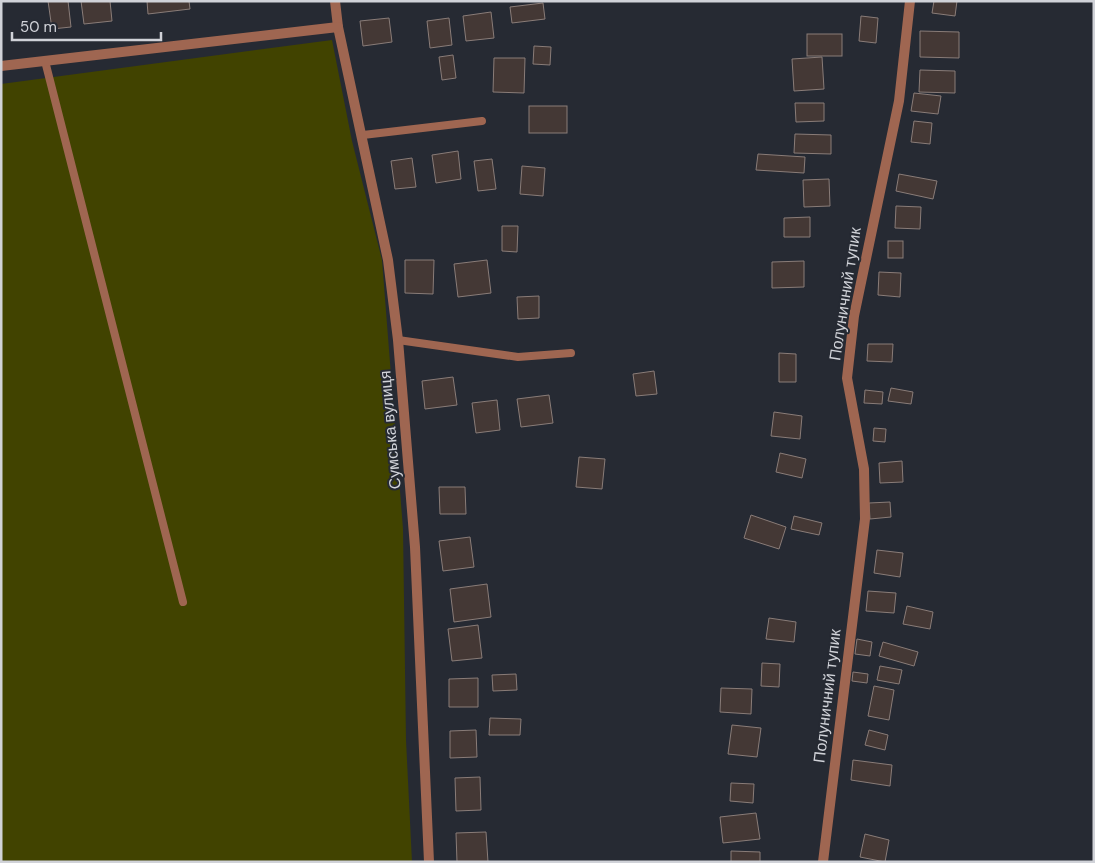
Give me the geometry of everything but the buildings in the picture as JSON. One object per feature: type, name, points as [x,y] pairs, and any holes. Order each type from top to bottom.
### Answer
[{"type":"street","name":"Сумська вулиця","points":[[335,1],[338,27],[363,135],[388,260],[398,340],[415,546],[429,862]]},
{"type":"street","name":"Полуничний тупик","points":[[823,862],[832,772],[865,519],[864,469],[847,378],[854,316],[899,101],[910,1]]},
{"type":"street","points":[[1,66],[338,27]]},
{"type":"lane","points":[[46,61],[183,602]]},
{"type":"lane","points":[[363,135],[482,121]]},
{"type":"lane","points":[[398,340],[518,357],[571,353]]},
{"type":"shaded area","points":[[332,40],[352,141],[382,260],[403,529],[406,740],[412,862],[1,862],[1,84]]}]
